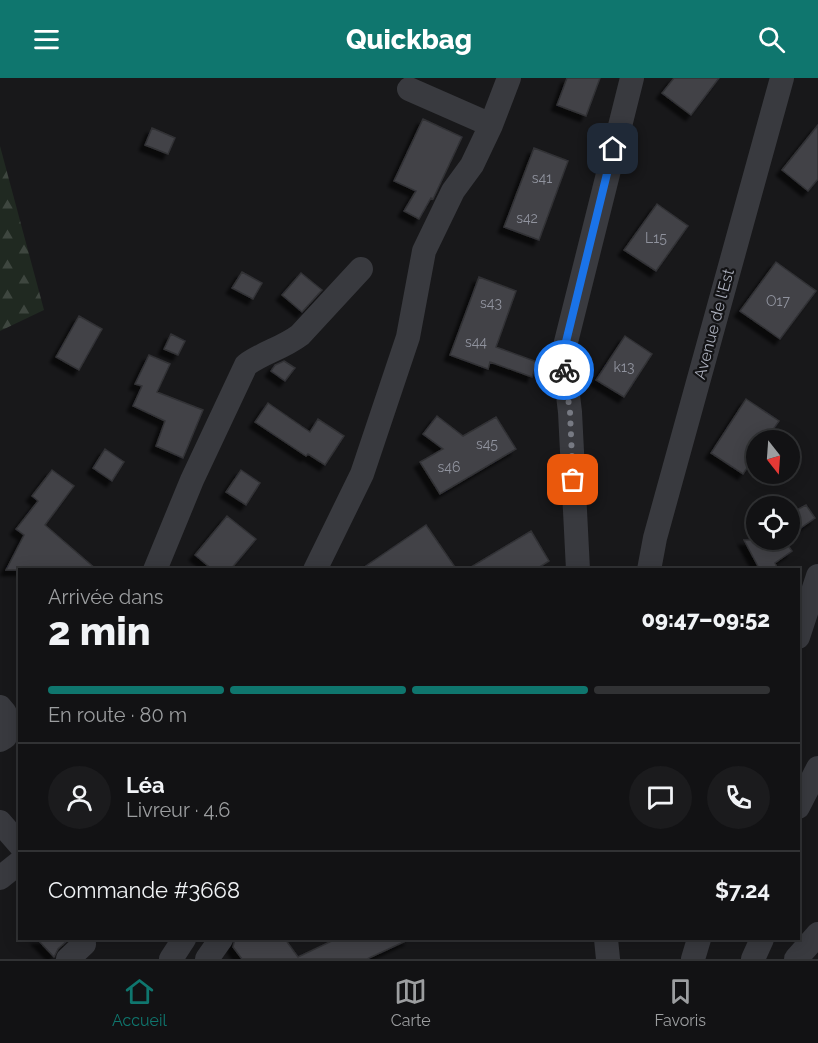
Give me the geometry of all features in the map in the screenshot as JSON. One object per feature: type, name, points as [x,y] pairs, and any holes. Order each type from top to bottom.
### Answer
[{"type":"street","points":[[316,568],[362,474],[408,337],[424,252],[453,191],[472,165],[491,125],[509,78]]},
{"type":"street","points":[[578,568],[570,412],[563,354],[632,78]]},
{"type":"street","name":"Avenue de l'Est","points":[[649,568],[655,538],[782,78]]},
{"type":"street","points":[[408,89],[491,125]]},
{"type":"street","points":[[156,568],[192,480],[246,365],[256,357],[291,342],[300,335],[361,269]]},
{"type":"street","points":[[800,632],[818,576]]},
{"type":"street","points":[[0,707],[5,713],[5,737],[0,740]]},
{"type":"street","points":[[800,803],[818,768]]},
{"type":"street","points":[[0,822],[18,843]]},
{"type":"street","points":[[0,878],[18,864]]},
{"type":"street","points":[[796,959],[818,934]]},
{"type":"street","points":[[171,959],[183,940]]},
{"type":"street","points":[[207,959],[221,940]]},
{"type":"street","points":[[606,940],[608,959]]},
{"type":"street","points":[[693,959],[699,940]]},
{"type":"street","points":[[753,959],[762,940]]},
{"type":"green space","points":[[0,146],[44,310],[0,331]]},
{"type":"building","points":[[567,78],[600,78],[586,116],[557,105]]},
{"type":"building","points":[[674,78],[719,78],[691,115],[662,93]]},
{"type":"building","points":[[423,119],[462,137],[433,199],[431,198],[419,219],[404,211],[416,191],[394,181]]},
{"type":"building","points":[[818,125],[818,179],[808,191],[782,170]]},
{"type":"building","points":[[152,128],[175,138],[168,154],[145,145]]},
{"type":"building","points":[[534,148],[568,161],[539,240],[504,227]]},
{"type":"building","points":[[657,204],[688,226],[656,271],[624,250]]},
{"type":"building","points":[[776,262],[816,291],[780,339],[740,311]]},
{"type":"building","points":[[242,272],[262,283],[253,299],[232,288]]},
{"type":"building","points":[[301,273],[322,290],[302,312],[282,295]]},
{"type":"building","points":[[479,277],[516,291],[496,347],[537,362],[532,377],[490,362],[488,369],[450,355]]},
{"type":"building","points":[[79,316],[102,329],[79,370],[56,357]]},
{"type":"building","points":[[171,334],[185,341],[178,355],[164,349]]},
{"type":"building","points":[[625,336],[652,354],[624,397],[596,380]]},
{"type":"building","points":[[149,355],[170,364],[157,392],[203,410],[183,458],[156,446],[165,421],[133,406],[142,386],[135,384]]},
{"type":"building","points":[[284,361],[295,368],[285,381],[271,371],[275,365]]},
{"type":"building","points":[[746,399],[779,421],[773,430],[746,430],[746,470],[743,474],[711,453]]},
{"type":"building","points":[[268,403],[310,432],[318,419],[344,436],[325,465],[308,454],[306,456],[255,422]]},
{"type":"building","points":[[437,416],[463,436],[496,417],[516,449],[440,494],[420,462],[443,449],[423,434]]},
{"type":"building","points":[[105,449],[124,462],[112,481],[93,468]]},
{"type":"building","points":[[52,470],[74,486],[45,525],[95,568],[6,570],[24,535],[16,529],[38,501],[32,496]]},
{"type":"building","points":[[241,470],[260,483],[246,505],[226,492]]},
{"type":"building","points":[[806,505],[815,518],[800,528],[800,508]]},
{"type":"building","points":[[227,516],[256,539],[232,568],[211,568],[195,555]]},
{"type":"building","points":[[426,525],[456,568],[363,568]]},
{"type":"building","points":[[531,531],[549,561],[538,568],[469,568]]},
{"type":"building","points":[[749,550],[791,550],[775,563],[777,568],[759,568]]},
{"type":"building","points":[[38,940],[68,940],[58,949],[54,957]]},
{"type":"building","points":[[235,940],[286,940],[298,957],[334,940],[408,940],[367,959],[242,959],[233,947]]},
{"type":"way so far","points":[[564,370],[570,412],[573,480]]},
{"type":"route","points":[[564,370],[563,354],[613,149]]}]
